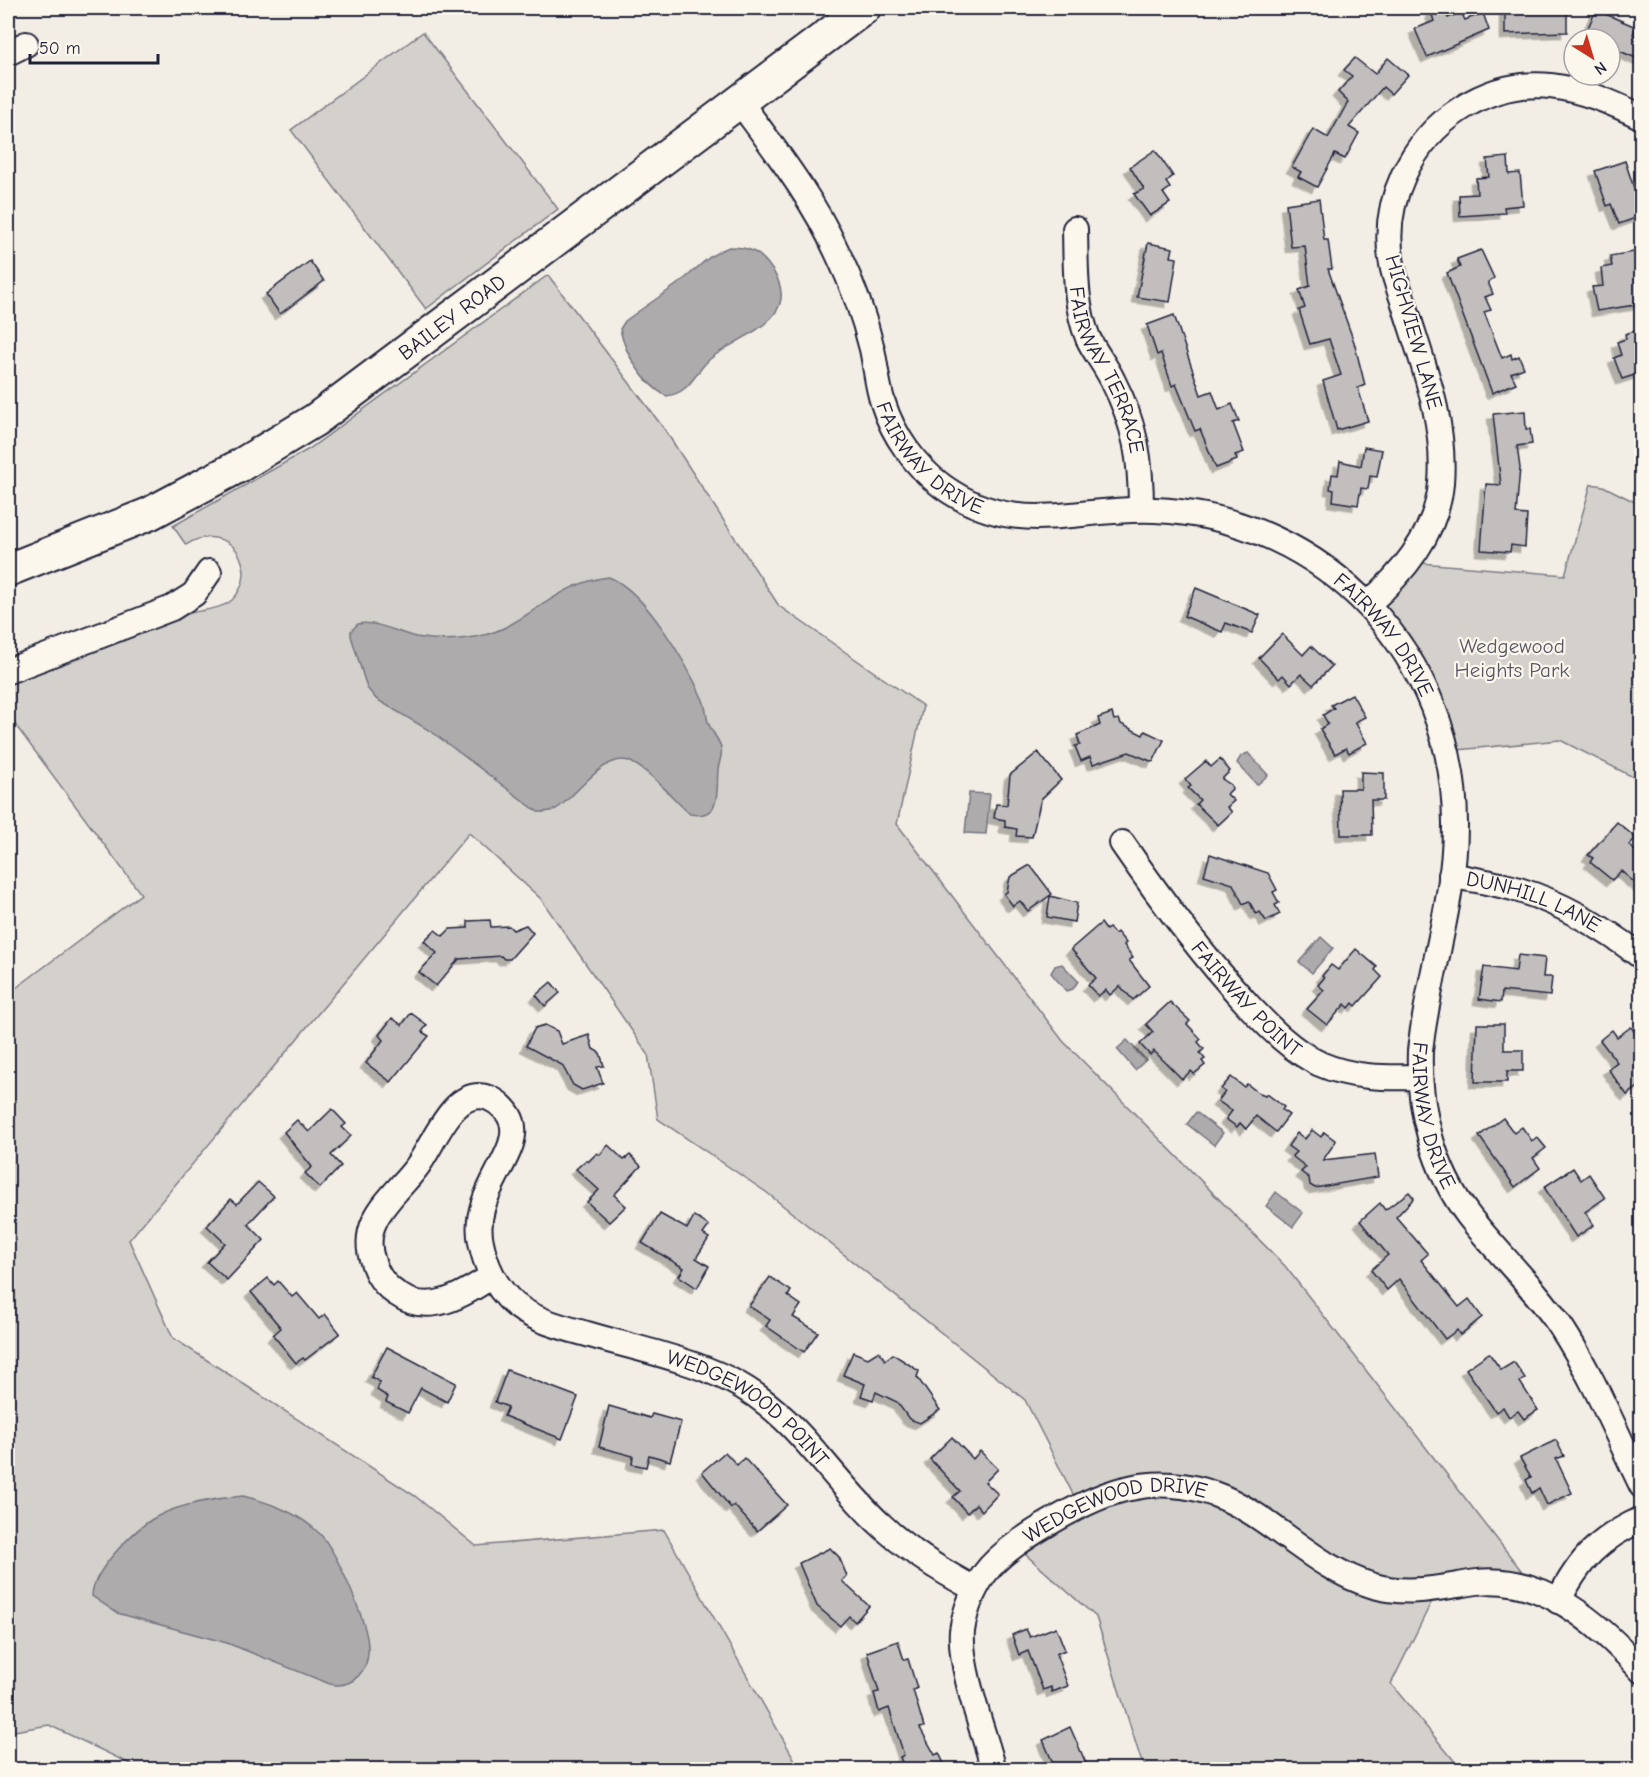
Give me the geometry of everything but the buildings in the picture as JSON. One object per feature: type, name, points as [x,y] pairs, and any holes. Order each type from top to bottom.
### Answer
[{"type":"main road","name":"BAILEY ROAD","points":[[8,570],[149,514],[271,448],[365,384],[864,8]]},
{"type":"street","name":"HIGHVIEW LANE","points":[[1368,604],[1409,562],[1433,514],[1440,487],[1441,431],[1434,400],[1392,264],[1389,238],[1392,207],[1401,180],[1415,153],[1432,131],[1473,101],[1523,85],[1553,85],[1581,91],[1641,117]]},
{"type":"street","name":"FAIRWAY DRIVE","points":[[740,102],[802,188],[839,254],[863,318],[882,402],[894,429],[923,470],[965,501],[993,512],[1020,517],[1048,519],[1113,510],[1141,509],[1206,516],[1239,524],[1277,539],[1309,556],[1368,604],[1412,662],[1428,691],[1439,723],[1449,758],[1455,792],[1456,830],[1451,875],[1424,1018],[1419,1077],[1425,1116],[1436,1155],[1450,1186],[1468,1214],[1534,1290],[1561,1326],[1581,1359],[1641,1486]]},
{"type":"street","name":"FAIRWAY TERRACE","points":[[1075,229],[1081,315],[1088,337],[1112,379],[1133,427],[1139,452],[1141,509]]},
{"type":"street","points":[[8,671],[172,608],[194,594],[209,572]]},
{"type":"street","name":"FAIRWAY POINT","points":[[1122,843],[1206,958],[1266,1023],[1290,1045],[1318,1063],[1347,1073],[1376,1077],[1419,1077]]},
{"type":"street","name":"DUNHILL LANE","points":[[1451,875],[1519,890],[1560,906],[1605,929],[1641,957]]},
{"type":"street","name":"WEDGEWOOD POINT","points":[[492,1276],[448,1301],[418,1304],[403,1298],[388,1287],[376,1272],[370,1256],[369,1241],[373,1223],[380,1210],[417,1167],[453,1107],[472,1097],[484,1097],[496,1101],[512,1120],[514,1134],[512,1147],[491,1182],[480,1216],[479,1235],[492,1276],[510,1300],[543,1320],[700,1367],[732,1381],[787,1421],[885,1529],[920,1558],[975,1589]]},
{"type":"street","name":"WEDGEWOOD DRIVE","points":[[994,1770],[963,1654],[962,1632],[966,1611],[975,1589],[989,1568],[1001,1556],[1062,1516],[1109,1494],[1151,1485],[1194,1488],[1215,1494],[1248,1512],[1329,1568],[1355,1580],[1398,1592],[1438,1589],[1479,1582],[1529,1587],[1558,1601],[1592,1623],[1641,1671]]},
{"type":"street","points":[[1558,1601],[1584,1557],[1608,1536],[1641,1519]]},
{"type":"green space","points":[[423,32],[558,209],[426,309],[291,130]]},
{"type":"green space","points":[[548,275],[665,430],[779,606],[923,706],[897,824],[1063,1041],[1285,1266],[1524,1574],[1462,1574],[1396,1580],[1344,1565],[1242,1496],[1085,1491],[1074,1496],[1025,1400],[766,1192],[658,1119],[648,1054],[541,899],[469,833],[129,1240],[173,1338],[415,1496],[476,1546],[664,1530],[800,1769],[141,1769],[49,1725],[8,1732],[8,994],[141,894],[8,715],[8,681],[190,613],[227,604],[238,592],[244,577],[242,562],[238,554],[233,547],[219,539],[202,538],[186,545],[173,526],[309,449]]},
{"type":"green space","name":"Wedgewood Heights Park","points":[[1591,484],[1603,486],[1641,505],[1641,781],[1560,740],[1447,751],[1368,604],[1409,562],[1565,575]]},
{"type":"green space","points":[[1154,1496],[1205,1502],[1433,1599],[1391,1684],[1461,1769],[1148,1769],[1141,1760],[1096,1617],[1025,1554],[1089,1513],[1113,1502]]},
{"type":"shaded area","points":[[729,247],[751,250],[760,255],[768,264],[779,283],[781,298],[776,311],[766,323],[710,359],[687,387],[666,396],[650,384],[636,367],[622,339],[620,329],[625,321],[683,280],[710,257]]},
{"type":"shaded area","points":[[609,577],[637,597],[651,613],[676,649],[703,700],[708,722],[721,750],[716,802],[708,812],[701,815],[690,814],[647,773],[631,762],[621,760],[611,762],[601,769],[556,809],[538,812],[432,732],[376,699],[367,688],[351,636],[351,631],[358,624],[379,625],[416,637],[432,639],[480,636],[512,624],[572,587]]},
{"type":"shaded area","points":[[1248,753],[1268,775],[1257,785],[1237,763],[1241,756]]},
{"type":"shaded area","points":[[969,793],[990,794],[986,834],[965,833]]},
{"type":"shaded area","points":[[1321,937],[1333,948],[1312,973],[1299,962]]},
{"type":"shaded area","points":[[1062,964],[1078,981],[1073,989],[1066,991],[1051,973],[1055,966]]},
{"type":"shaded area","points":[[1127,1040],[1146,1060],[1135,1070],[1117,1049]]},
{"type":"shaded area","points":[[1196,1112],[1223,1133],[1214,1145],[1187,1124]]},
{"type":"shaded area","points":[[1276,1192],[1303,1213],[1293,1227],[1266,1206]]},
{"type":"shaded area","points":[[243,1496],[274,1506],[303,1520],[320,1534],[335,1556],[357,1605],[368,1646],[368,1655],[363,1670],[353,1681],[346,1684],[330,1684],[227,1643],[117,1613],[92,1596],[99,1574],[107,1563],[127,1540],[158,1516],[188,1505]]}]
